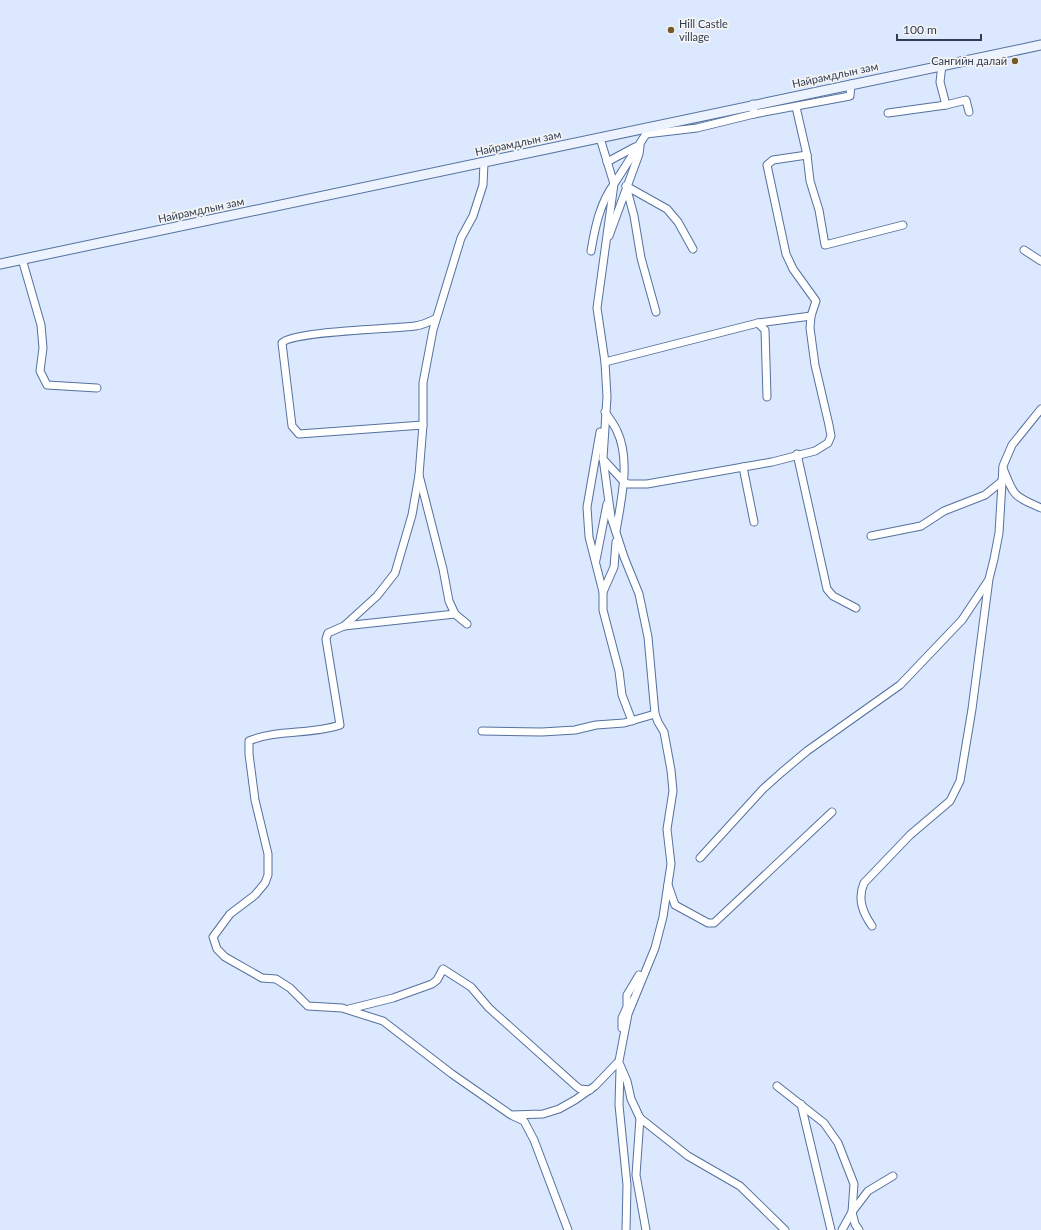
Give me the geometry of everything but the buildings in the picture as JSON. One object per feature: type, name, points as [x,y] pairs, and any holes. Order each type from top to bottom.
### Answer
[{"type":"main road","name":"Найрамдлын зам","points":[[0,264],[600,138],[647,131],[753,109],[851,84],[1041,45]]},
{"type":"street","points":[[942,66],[940,82],[946,105]]},
{"type":"street","points":[[753,109],[796,107],[850,96],[851,84]]},
{"type":"street","points":[[888,113],[946,105],[966,100],[969,112]]},
{"type":"street","points":[[796,107],[807,155],[810,181],[819,210],[825,245],[903,224]]},
{"type":"street","points":[[591,251],[600,212],[608,193],[647,131]]},
{"type":"street","points":[[600,138],[614,184],[597,308],[605,362],[607,397],[603,458],[608,498],[616,534],[639,594],[648,637],[655,714],[664,732],[672,776],[672,801],[667,834],[671,858],[663,917],[655,948],[628,1014],[619,1063],[621,1140],[628,1185],[626,1230]]},
{"type":"street","points":[[607,162],[639,145]]},
{"type":"street","points":[[606,241],[617,216],[626,186],[639,154],[639,145]]},
{"type":"street","points":[[603,458],[624,482],[628,484],[653,483],[685,476],[772,462],[797,454],[815,451],[828,443],[831,436],[815,365],[810,328],[811,316],[816,301],[793,269],[786,254],[767,165],[773,160],[807,155]]},
{"type":"street","points":[[344,626],[377,596],[395,573],[412,515],[423,425],[423,383],[435,319],[462,238],[473,216],[483,185],[484,163]]},
{"type":"street","points":[[626,186],[667,209],[678,222],[693,249]]},
{"type":"street","points":[[626,186],[634,216],[641,258],[656,312]]},
{"type":"street","points":[[1024,250],[1041,261]]},
{"type":"street","points":[[22,259],[41,325],[43,348],[40,372],[42,378],[47,386],[96,388]]},
{"type":"street","points":[[605,362],[758,322],[811,316]]},
{"type":"street","points":[[423,425],[299,434],[292,426],[282,343],[290,338],[333,332],[415,326],[435,319]]},
{"type":"street","points":[[758,322],[765,330],[767,397]]},
{"type":"street","points":[[872,926],[862,910],[862,891],[864,883],[910,835],[950,801],[960,781],[972,709],[989,579],[999,533],[1003,466],[1012,445],[1041,408]]},
{"type":"street","points":[[603,592],[614,567],[616,534],[624,482],[622,452],[618,432],[605,412]]},
{"type":"street","points":[[605,424],[600,432],[587,508],[589,537],[603,592],[603,610],[608,634],[619,670],[622,695],[632,721]]},
{"type":"street","points":[[797,454],[827,589],[833,596],[856,608]]},
{"type":"street","points":[[1003,466],[1015,495],[1025,502],[1041,508]]},
{"type":"street","points":[[743,467],[754,522]]},
{"type":"street","points":[[418,475],[443,569],[449,601],[455,614],[467,624]]},
{"type":"street","points":[[871,536],[920,526],[944,511],[985,496],[1001,482]]},
{"type":"street","points":[[596,563],[608,498]]},
{"type":"street","points":[[700,858],[782,772],[807,751],[900,685],[962,620],[989,579]]},
{"type":"street","points":[[455,614],[344,626],[328,633],[326,639],[340,725],[330,729],[269,736],[249,741],[249,754],[255,800],[268,854],[268,875],[265,883],[255,895],[230,914],[213,937],[217,949],[225,957],[262,978],[276,979],[290,988],[304,1004],[313,1007],[334,1007],[383,1020],[452,1074],[511,1115],[524,1121],[534,1140],[568,1230]]},
{"type":"street","points":[[482,731],[542,732],[575,730],[632,721],[655,714]]},
{"type":"street","points":[[667,883],[675,905],[708,922],[714,923],[832,812]]},
{"type":"street","points":[[348,1010],[393,998],[432,984],[437,980],[443,969],[471,987],[489,1008],[576,1086],[580,1089],[590,1090]]},
{"type":"street","points":[[511,1115],[543,1114],[559,1109],[590,1090],[619,1063]]},
{"type":"street","points":[[619,1063],[627,1081],[631,1099],[640,1118],[688,1156],[740,1186],[785,1230]]},
{"type":"street","points":[[777,1086],[824,1123],[838,1143],[854,1184],[852,1212],[855,1224],[859,1230]]},
{"type":"street","points":[[801,1104],[831,1230]]},
{"type":"street","points":[[640,1118],[636,1175],[646,1230]]},
{"type":"street","points":[[842,1230],[852,1212],[868,1191],[893,1176]]},
{"type":"place","name":"Hill Castle village","points":[[671,30]]},
{"type":"place","name":"Сангийн далай","points":[[1015,61]]}]
